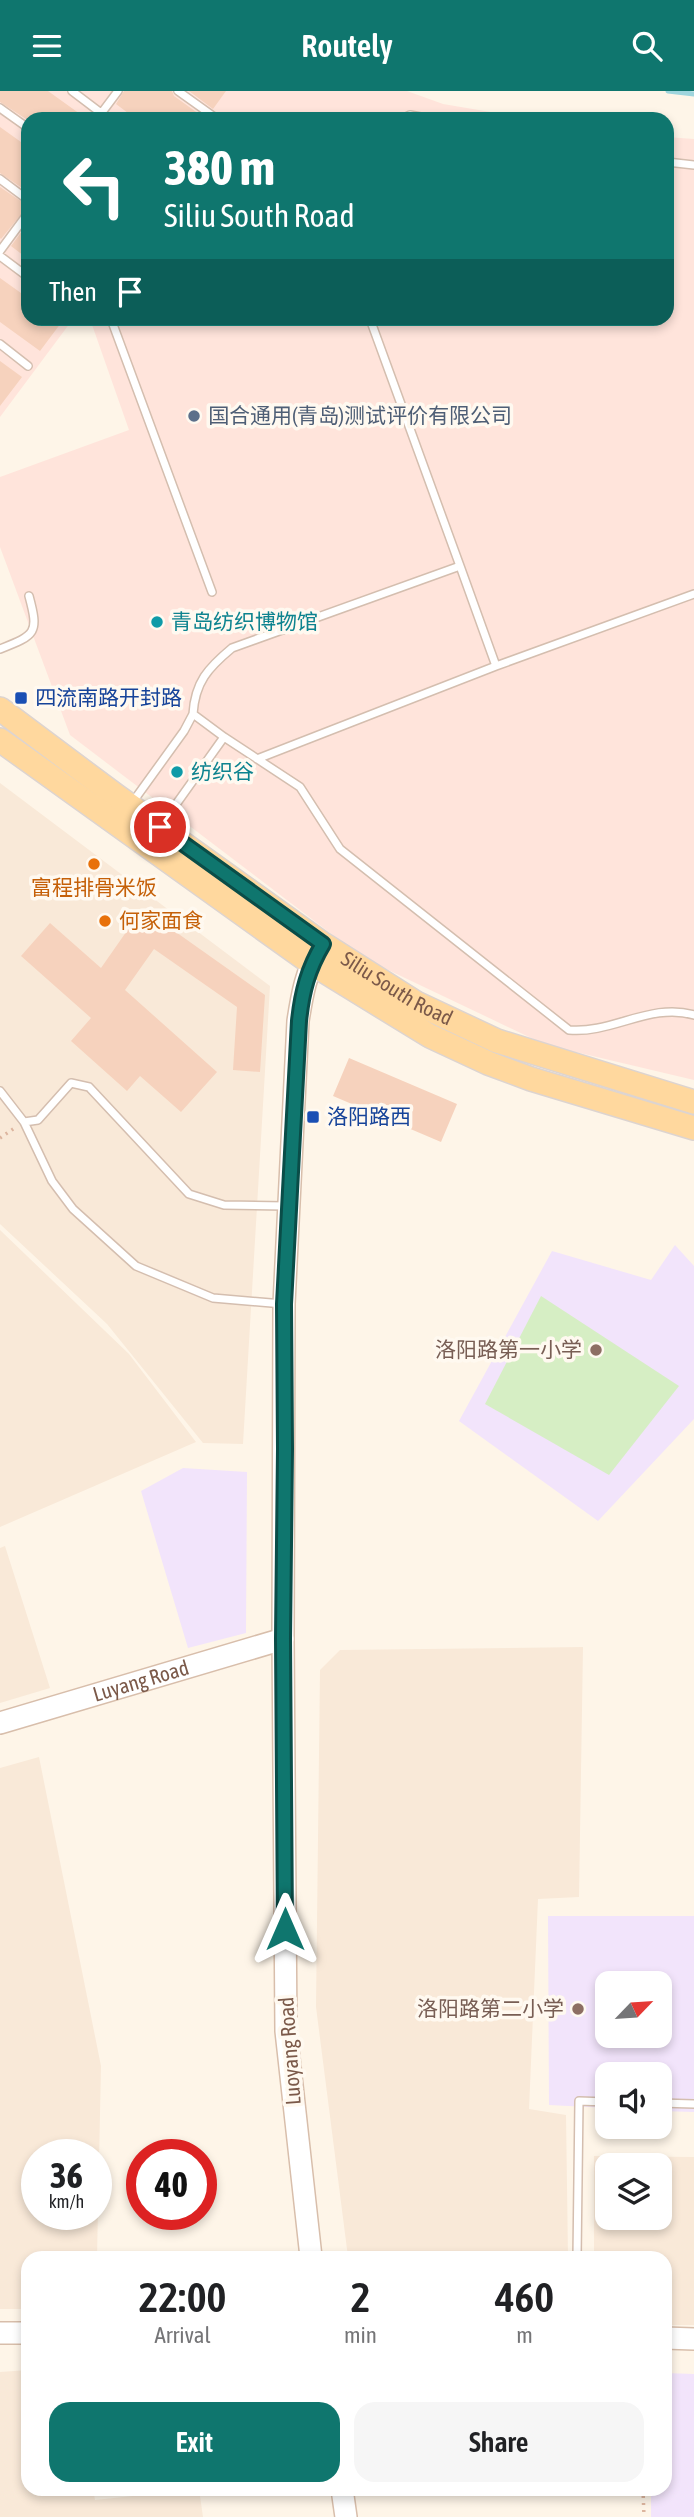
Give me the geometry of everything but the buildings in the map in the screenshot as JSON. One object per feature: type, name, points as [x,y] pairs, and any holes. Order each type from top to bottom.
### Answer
[{"type":"main road","name":"Siliu South Road","points":[[0,709],[123,815]]},
{"type":"main road","name":"Siliu South Road","points":[[0,740],[154,836],[430,1037],[488,1063],[694,1128]]},
{"type":"main road","name":"Siliu South Road","points":[[317,954],[497,1041],[694,1102]]},
{"type":"street","name":"Luoyang Road","points":[[311,2251],[286,2031],[284,1304],[299,1021],[302,993],[317,954]]},
{"type":"street","name":"Luyang Road","points":[[0,1723],[283,1639]]},
{"type":"street","points":[[0,2333],[21,2333]]},
{"type":"street","points":[[672,2338],[694,2339]]},
{"type":"street","points":[[343,2496],[346,2517]]},
{"type":"lane","points":[[72,91],[95,112]]},
{"type":"lane","points":[[102,112],[118,91]]},
{"type":"lane","points":[[178,91],[207,112]]},
{"type":"lane","points":[[0,108],[21,123]]},
{"type":"lane","points":[[674,163],[694,165]]},
{"type":"lane","points":[[0,179],[21,195]]},
{"type":"lane","points":[[21,223],[0,253],[21,271]]},
{"type":"lane","points":[[114,326],[212,592]]},
{"type":"lane","points":[[373,326],[496,666]]},
{"type":"lane","points":[[0,344],[28,366]]},
{"type":"lane","points":[[123,815],[184,731],[192,714],[194,697],[208,667],[232,648],[460,566]]},
{"type":"lane","points":[[257,759],[496,666],[694,594]]},
{"type":"lane","points":[[0,649],[24,639],[34,629],[35,619],[29,596]]},
{"type":"lane","points":[[192,714],[300,787],[340,849],[569,1030],[584,1032],[663,1010],[694,1015]]},
{"type":"lane","points":[[154,836],[224,737]]},
{"type":"lane","points":[[24,1122],[38,1120],[71,1083],[89,1087],[189,1194],[224,1205],[289,1206]]},
{"type":"lane","points":[[0,1091],[24,1122],[52,1181],[73,1209],[136,1266],[213,1298],[284,1304]]},
{"type":"lane","points":[[577,2251],[579,2101],[595,2102]]},
{"type":"lane","points":[[672,2103],[694,2104]]},
{"type":"path","points":[[0,1138],[24,1122]]},
{"type":"path","points":[[643,2496],[643,2517]]},
{"type":"shaded area","points":[[0,91],[407,91],[443,104],[490,112],[21,112],[21,326],[68,326],[0,417]]},
{"type":"shaded area","points":[[674,138],[694,139],[694,1080],[546,1045],[363,958],[70,735],[0,547],[0,477],[129,430],[92,326],[674,326]]},
{"type":"shaded area","points":[[0,783],[270,986],[243,1444],[203,1443],[107,1324],[0,1224]]},
{"type":"shaded area","points":[[0,1230],[129,1354],[196,1442],[0,1527]]},
{"type":"shaded area","name":"洛阳路第一小学","points":[[675,1245],[694,1266],[694,1419],[598,1521],[459,1421],[552,1251],[651,1280]]},
{"type":"shaded area","points":[[183,1468],[247,1472],[246,1633],[188,1648],[141,1491]]},
{"type":"shaded area","points":[[5,1546],[50,1688],[0,1703],[0,1548]]},
{"type":"shaded area","points":[[583,1647],[579,1897],[538,1899],[529,2109],[566,2115],[568,2251],[347,2251],[316,2007],[320,1670],[340,1650]]},
{"type":"shaded area","points":[[39,1757],[101,2066],[99,2139],[21,2139],[21,2230],[98,2230],[97,2251],[21,2251],[21,2309],[0,2309],[0,1768]]},
{"type":"shaded area","name":"洛阳路第二小学","points":[[548,1916],[694,1916],[694,2112],[672,2111],[672,2062],[595,2062],[595,2107],[549,2105]]},
{"type":"shaded area","points":[[594,2156],[595,2230],[672,2230],[672,2157],[694,2157],[694,2325],[672,2325],[672,2251],[594,2251]]},
{"type":"shaded area","points":[[21,2370],[21,2496],[94,2496],[95,2500],[133,2496],[200,2496],[203,2517],[0,2517],[0,2372]]},
{"type":"shaded area","points":[[672,2373],[694,2374],[694,2517],[651,2517],[651,2496],[672,2496]]},
{"type":"green space","points":[[541,1296],[679,1386],[609,1475],[485,1404]]},
{"type":"waterway","points":[[668,91],[694,94]]},
{"type":"place","name":"国合通用(青岛)测试评价有限公司","points":[[194,416]]},
{"type":"place","name":"青岛纺织博物馆","points":[[157,622]]},
{"type":"place","name":"四流南路开封路","points":[[21,698]]},
{"type":"place","name":"纺织谷","points":[[177,772]]},
{"type":"place","name":"富程排骨米饭","points":[[94,864]]},
{"type":"place","name":"何家面食","points":[[105,921]]},
{"type":"place","name":"洛阳路西","points":[[313,1117]]},
{"type":"place","name":"洛阳路第一小学","points":[[596,1350]]},
{"type":"place","name":"洛阳路第二小学","points":[[578,2009]]},
{"type":"route","points":[[160,827],[323,944],[311,963],[302,993],[284,1304],[285,1929]]}]
